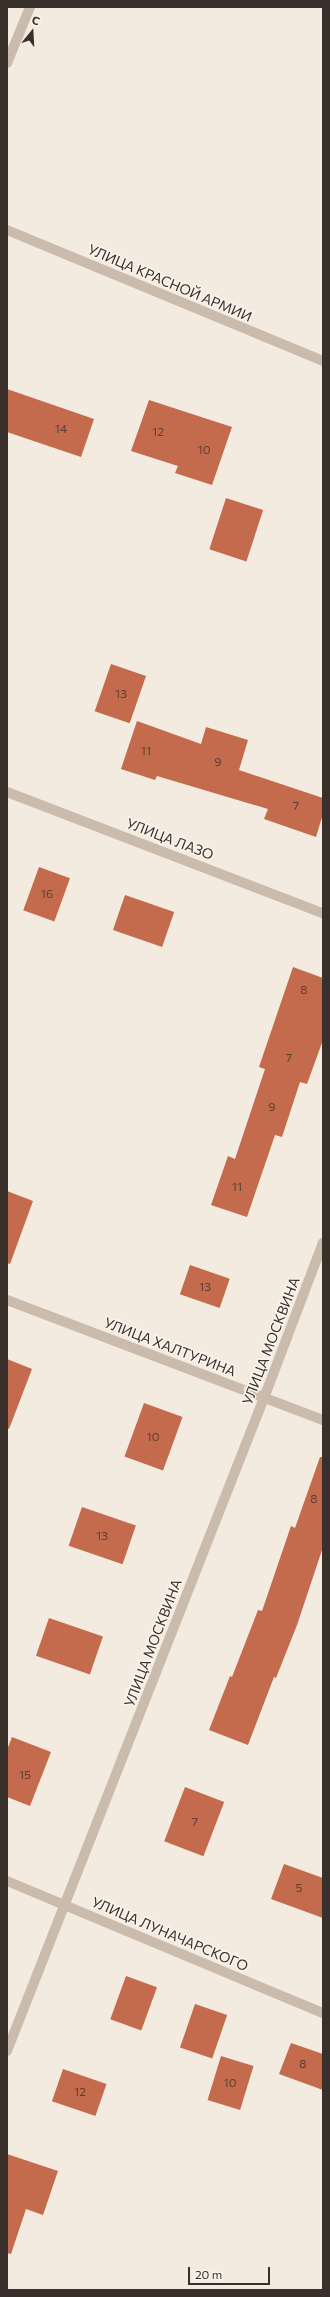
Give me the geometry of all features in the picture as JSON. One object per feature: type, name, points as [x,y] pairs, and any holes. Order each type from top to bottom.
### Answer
[{"type":"street","points":[[7,64],[30,7]]},
{"type":"street","name":"УЛИЦА КРАСНОЙ АРМИИ","points":[[7,230],[323,361]]},
{"type":"street","name":"УЛИЦА ЛАЗО","points":[[7,792],[323,913]]},
{"type":"street","name":"УЛИЦА МОСКВИНА","points":[[7,2051],[264,1398],[323,1243]]},
{"type":"street","name":"УЛИЦА ХАЛТУРИНА","points":[[7,1300],[323,1420]]},
{"type":"street","name":"УЛИЦА ЛУНАЧАРСКОГО","points":[[7,1881],[323,2013]]},
{"type":"building","points":[[7,389],[94,419],[81,457],[7,432]]},
{"type":"building","points":[[149,400],[232,427],[212,485],[175,473],[178,466],[131,451]]},
{"type":"building","points":[[226,498],[263,510],[246,561],[209,549]]},
{"type":"building","points":[[111,664],[146,676],[130,723],[95,711]]},
{"type":"building","points":[[137,721],[201,744],[206,727],[248,740],[239,770],[323,798],[323,814],[316,837],[264,819],[268,809],[157,776],[155,780],[121,769]]},
{"type":"building","points":[[39,867],[70,878],[54,922],[23,910]]},
{"type":"building","points":[[125,895],[174,912],[162,947],[113,930]]},
{"type":"building","points":[[293,967],[323,978],[323,1040],[307,1084],[300,1082],[282,1137],[275,1135],[247,1217],[211,1205],[228,1156],[235,1159],[265,1069],[259,1067]]},
{"type":"building","points":[[7,1191],[33,1201],[10,1264],[7,1263]]},
{"type":"building","points":[[190,1265],[230,1279],[220,1308],[180,1294]]},
{"type":"building","points":[[7,1359],[32,1369],[9,1429],[7,1428]]},
{"type":"building","points":[[144,1403],[183,1417],[163,1471],[125,1457]]},
{"type":"building","points":[[320,1457],[323,1457],[323,1547],[297,1625],[276,1678],[274,1677],[248,1745],[209,1730],[230,1676],[232,1677],[258,1610],[262,1611],[291,1526],[295,1528]]},
{"type":"building","points":[[82,1507],[136,1526],[123,1564],[69,1546]]},
{"type":"building","points":[[49,1618],[103,1637],[90,1674],[36,1656]]},
{"type":"building","points":[[12,1737],[51,1752],[30,1806],[7,1797],[7,1750]]},
{"type":"building","points":[[185,1787],[224,1802],[203,1856],[164,1841]]},
{"type":"building","points":[[284,1864],[323,1878],[323,1918],[271,1899]]},
{"type":"building","points":[[126,1976],[157,1987],[141,2031],[110,2019]]},
{"type":"building","points":[[195,2004],[227,2015],[212,2059],[180,2047]]},
{"type":"building","points":[[291,2043],[323,2054],[323,2090],[279,2074]]},
{"type":"building","points":[[221,2056],[254,2066],[240,2110],[208,2100]]},
{"type":"building","points":[[63,2069],[106,2084],[95,2116],[52,2101]]},
{"type":"building","points":[[7,2154],[58,2171],[43,2215],[26,2209],[11,2254],[7,2253]]}]
